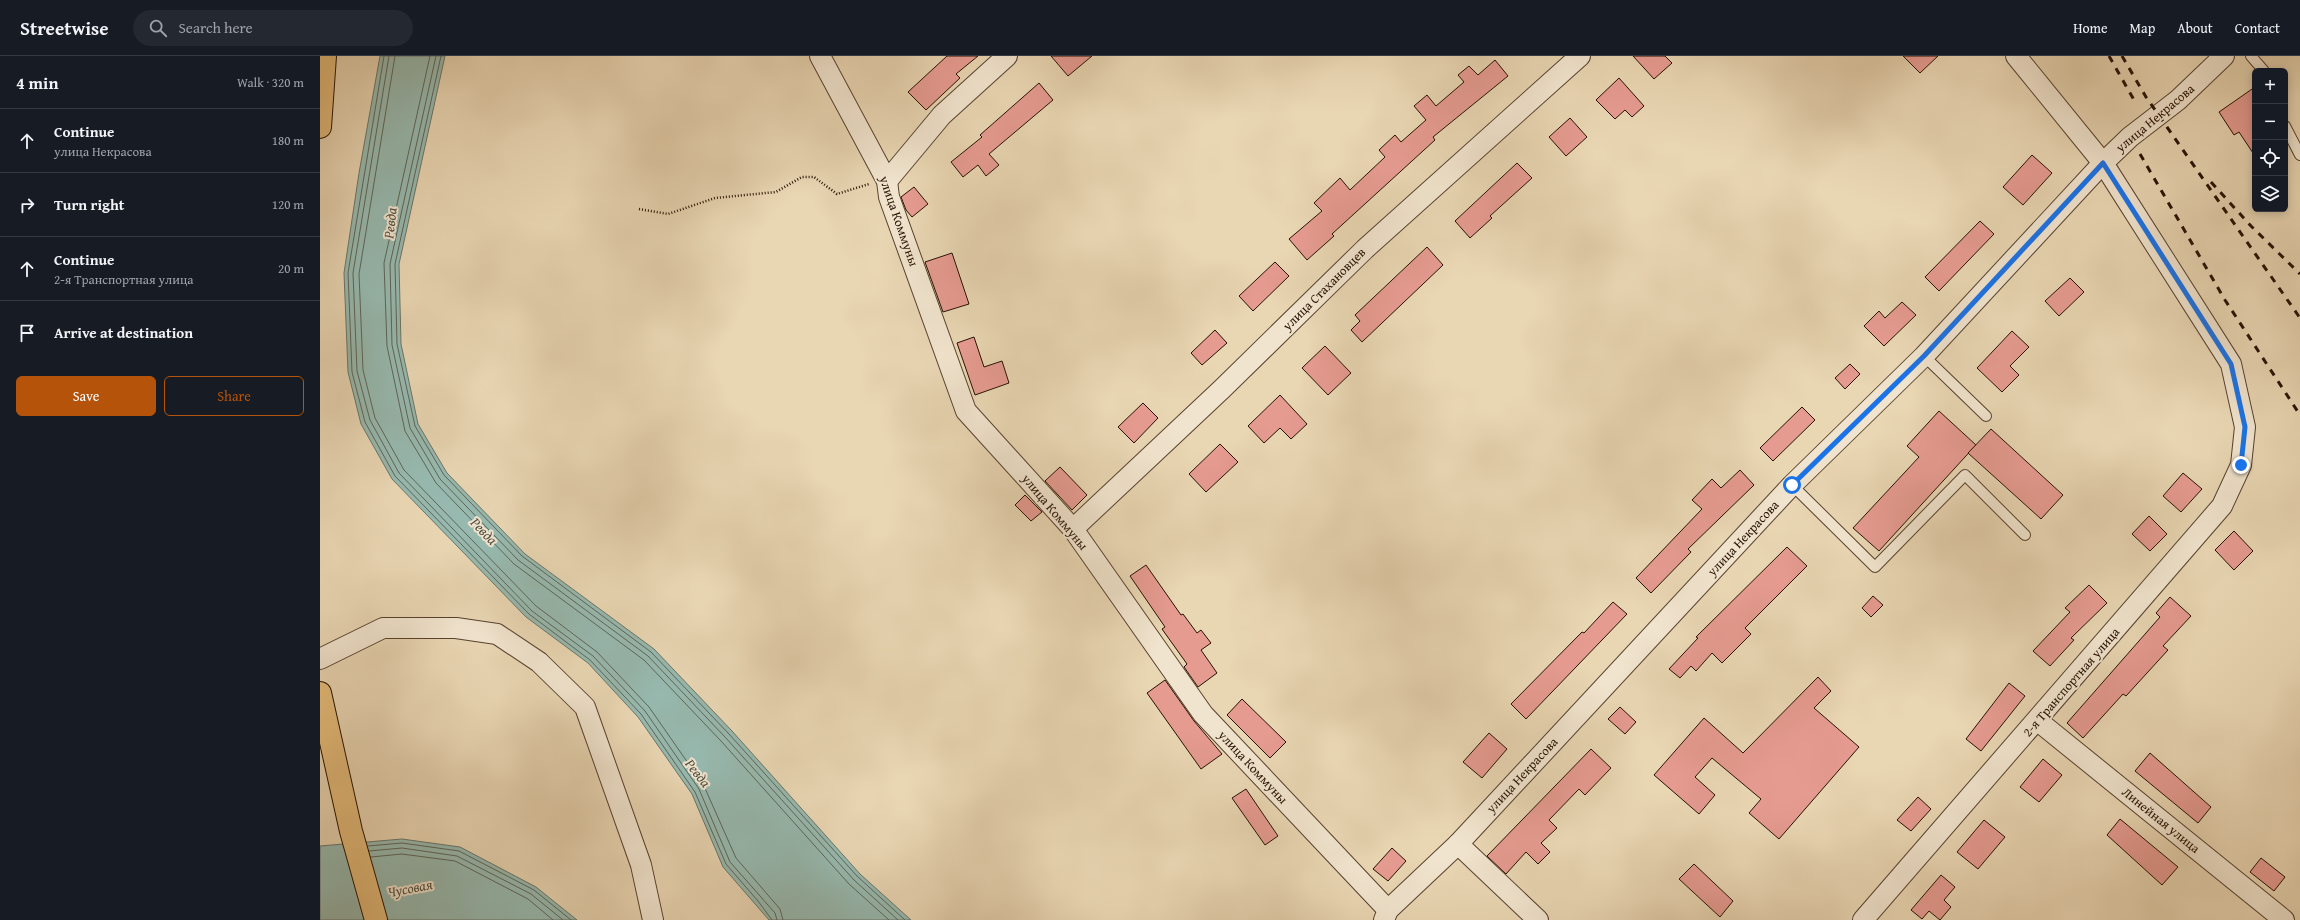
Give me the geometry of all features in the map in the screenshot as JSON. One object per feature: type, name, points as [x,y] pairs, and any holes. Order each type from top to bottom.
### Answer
[{"type":"main road","points":[[320,127],[325,56]]},
{"type":"main road","points":[[320,693],[351,831],[376,920]]},
{"type":"street","name":"улица Коммуны","points":[[820,56],[887,182],[889,197],[966,411],[1073,529],[1203,714],[1386,915],[1458,844]]},
{"type":"street","points":[[887,182],[942,115],[1007,56]]},
{"type":"street","name":"улица Стахановцев","points":[[1073,529],[1222,389],[1365,249],[1580,56]]},
{"type":"street","name":"2-я Транспортная улица","points":[[1863,920],[2038,721],[2222,506],[2241,465],[2245,427],[2231,364],[2103,163],[2016,56]]},
{"type":"street","name":"улица Некрасова","points":[[1458,844],[1792,485],[1924,356],[2103,163],[2130,137],[2178,100],[2224,56]]},
{"type":"street","points":[[320,659],[383,628],[456,628],[497,634],[539,662],[585,707],[641,864],[653,920]]},
{"type":"street","name":"Линейная улица","points":[[2038,721],[2284,920]]},
{"type":"street","points":[[1458,844],[1538,920]]},
{"type":"lane","points":[[2251,56],[2261,68]]},
{"type":"lane","points":[[2288,132],[2300,155]]},
{"type":"lane","points":[[1924,356],[1986,416]]},
{"type":"lane","points":[[1792,485],[1875,567],[1965,475],[2025,534]]},
{"type":"path","points":[[639,209],[668,214],[715,198],[776,192],[802,177],[814,177],[837,194],[859,186],[887,182]]},
{"type":"water","name":"Ревда","points":[[380,56],[445,56],[399,264],[401,344],[418,424],[447,473],[525,554],[654,649],[732,731],[860,874],[911,920],[769,920],[723,867],[692,794],[638,717],[588,663],[526,617],[392,479],[361,424],[348,372],[344,273],[359,173]]},
{"type":"water","name":"Чусовая","points":[[402,839],[460,847],[536,887],[577,920],[320,920],[320,846]]},
{"type":"building","points":[[947,56],[978,56],[956,74],[960,78],[926,110],[908,92]]},
{"type":"building","points":[[1051,56],[1092,56],[1068,76]]},
{"type":"building","points":[[1633,56],[1665,56],[1672,63],[1654,79]]},
{"type":"building","points":[[1903,56],[1938,56],[1920,73]]},
{"type":"building","points":[[1495,60],[1508,76],[1433,137],[1435,140],[1332,234],[1334,236],[1307,260],[1289,239],[1322,211],[1314,203],[1340,178],[1350,190],[1385,157],[1379,150],[1395,135],[1401,142],[1426,120],[1414,106],[1427,95],[1436,106],[1464,82],[1458,75],[1469,66],[1478,75]]},
{"type":"building","points":[[1619,78],[1644,106],[1632,117],[1625,110],[1615,119],[1596,100]]},
{"type":"building","points":[[1039,83],[1053,100],[989,154],[999,165],[986,176],[978,165],[963,177],[951,162],[982,137],[980,135]]},
{"type":"building","points":[[2252,89],[2252,152],[2239,132],[2234,135],[2219,112]]},
{"type":"building","points":[[1570,118],[1587,137],[1566,156],[1549,137]]},
{"type":"building","points":[[2032,155],[2052,173],[2023,205],[2003,187]]},
{"type":"building","points":[[1517,163],[1532,178],[1490,216],[1492,218],[1470,238],[1455,221]]},
{"type":"building","points":[[914,187],[928,204],[912,217],[906,210],[901,197]]},
{"type":"building","points":[[1980,221],[1994,234],[1939,291],[1925,277]]},
{"type":"building","points":[[1427,247],[1443,265],[1362,342],[1351,330],[1360,321],[1355,315]]},
{"type":"building","points":[[952,253],[969,304],[943,312],[925,262]]},
{"type":"building","points":[[1275,262],[1289,276],[1253,311],[1239,296]]},
{"type":"building","points":[[2070,278],[2084,292],[2059,316],[2045,301]]},
{"type":"building","points":[[1902,302],[1916,315],[1884,346],[1864,326],[1879,311],[1885,318]]},
{"type":"building","points":[[1215,330],[1227,343],[1202,365],[1191,353]]},
{"type":"building","points":[[2012,331],[2029,347],[2010,366],[2019,375],[2002,392],[1977,368]]},
{"type":"building","points":[[974,337],[984,367],[1002,361],[1009,383],[975,395],[957,343]]},
{"type":"building","points":[[1325,346],[1351,373],[1328,395],[1302,368]]},
{"type":"building","points":[[1850,364],[1860,374],[1845,389],[1835,378]]},
{"type":"building","points":[[1280,395],[1307,424],[1291,439],[1280,428],[1264,443],[1248,426]]},
{"type":"building","points":[[1143,403],[1158,418],[1134,443],[1118,427]]},
{"type":"building","points":[[1802,407],[1815,420],[1773,461],[1760,448]]},
{"type":"building","points":[[1939,411],[1976,445],[1879,551],[1853,528],[1919,457],[1907,446]]},
{"type":"building","points":[[1991,429],[2063,495],[2041,519],[1968,453]]},
{"type":"building","points":[[1220,444],[1238,462],[1206,492],[1189,474]]},
{"type":"building","points":[[1060,467],[1087,495],[1072,510],[1045,481]]},
{"type":"building","points":[[1740,470],[1754,485],[1688,549],[1691,552],[1651,593],[1636,578],[1702,509],[1692,500],[1712,479],[1721,488]]},
{"type":"building","points":[[2183,473],[2202,489],[2181,512],[2163,496]]},
{"type":"building","points":[[1025,495],[1042,512],[1031,521],[1015,505]]},
{"type":"building","points":[[2149,516],[2167,534],[2150,551],[2132,534]]},
{"type":"building","points":[[2234,531],[2253,551],[2234,570],[2215,550]]},
{"type":"building","points":[[1787,547],[1807,566],[1745,628],[1751,634],[1722,663],[1712,653],[1696,671],[1691,666],[1680,678],[1669,669],[1698,638],[1696,637]]},
{"type":"building","points":[[1146,565],[1181,615],[1183,614],[1197,633],[1201,630],[1211,643],[1201,650],[1217,673],[1198,687],[1184,667],[1187,664],[1162,629],[1165,627],[1130,576]]},
{"type":"building","points":[[2089,585],[2107,603],[2071,638],[2074,640],[2050,666],[2033,651],[2070,612],[2065,608]]},
{"type":"building","points":[[1873,596],[1883,605],[1871,617],[1862,608]]},
{"type":"building","points":[[2170,597],[2191,616],[2163,646],[2168,650],[2126,696],[2123,694],[2083,738],[2067,723],[2160,617],[2156,613]]},
{"type":"building","points":[[1613,602],[1627,614],[1526,719],[1511,704],[1582,632],[1584,633]]},
{"type":"building","points":[[1818,677],[1831,691],[1814,708],[1859,747],[1779,839],[1749,813],[1761,799],[1712,758],[1695,777],[1715,795],[1699,814],[1654,775],[1704,718],[1743,753]]},
{"type":"building","points":[[1165,680],[1194,721],[1222,754],[1201,769],[1147,693]]},
{"type":"building","points":[[2009,683],[2025,696],[1981,751],[1966,739]]},
{"type":"building","points":[[1242,699],[1286,742],[1270,758],[1227,715]]},
{"type":"building","points":[[1620,707],[1636,722],[1625,734],[1608,719]]},
{"type":"building","points":[[1489,733],[1507,749],[1482,778],[1463,762]]},
{"type":"building","points":[[1591,749],[1611,768],[1585,795],[1579,789],[1549,820],[1557,828],[1541,843],[1550,852],[1538,864],[1526,852],[1506,874],[1487,856]]},
{"type":"building","points":[[2150,753],[2211,807],[2198,823],[2135,771]]},
{"type":"building","points":[[2043,759],[2062,775],[2039,802],[2020,787]]},
{"type":"building","points":[[1246,789],[1278,836],[1265,845],[1232,798]]},
{"type":"building","points":[[1918,797],[1931,809],[1911,831],[1897,820]]},
{"type":"building","points":[[2120,819],[2178,867],[2162,885],[2107,835]]},
{"type":"building","points":[[1984,820],[2005,837],[1978,869],[1957,852]]},
{"type":"building","points":[[1392,848],[1406,861],[1388,881],[1373,869]]},
{"type":"building","points":[[2261,858],[2285,877],[2274,891],[2250,872]]},
{"type":"building","points":[[1694,864],[1733,901],[1720,917],[1679,879]]},
{"type":"building","points":[[1941,875],[1955,887],[1944,900],[1951,907],[1940,920],[1929,911],[1922,919],[1911,910]]},
{"type":"railway","points":[[2109,56],[2134,100]]},
{"type":"railway","points":[[2122,56],[2146,97],[2300,318]]},
{"type":"railway","points":[[2140,154],[2225,300],[2300,415]]},
{"type":"railway","points":[[2211,182],[2251,226],[2300,274]]},
{"type":"route","points":[[1792,485],[1924,356],[2103,163],[2231,364],[2245,427],[2241,465]]}]
